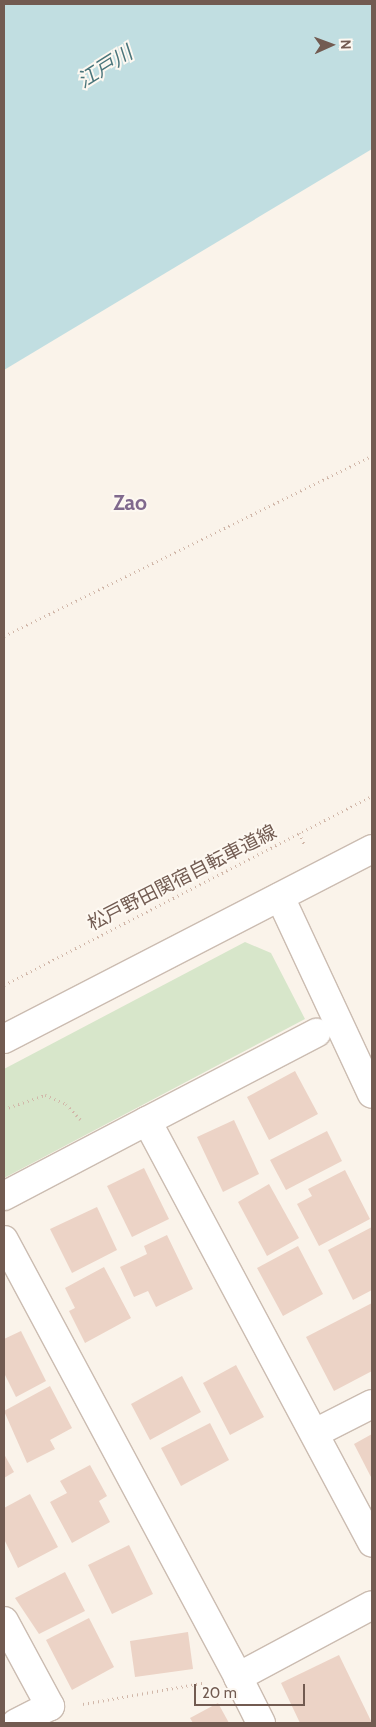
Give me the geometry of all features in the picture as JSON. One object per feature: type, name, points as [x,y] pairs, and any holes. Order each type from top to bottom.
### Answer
[{"type":"street","points":[[4,1039],[372,849]]},
{"type":"street","points":[[280,896],[372,1094]]},
{"type":"street","points":[[4,1196],[316,1032]]},
{"type":"street","points":[[148,1121],[372,1543]]},
{"type":"street","points":[[4,1240],[261,1723]]},
{"type":"street","points":[[315,1433],[372,1404]]},
{"type":"street","points":[[238,1677],[372,1605]]},
{"type":"street","points":[[4,1621],[50,1706],[16,1723]]},
{"type":"path","points":[[4,636],[372,456]]},
{"type":"path","name":"松戸野田関宿自転車道線","points":[[4,985],[372,796]]},
{"type":"path","points":[[4,1109],[45,1096],[66,1104],[82,1121],[96,1148]]},
{"type":"path","points":[[50,1706],[69,1707],[238,1677]]},
{"type":"green space","points":[[245,942],[271,953],[305,1019],[4,1178],[4,1069]]},
{"type":"water","name":"江戸川","points":[[4,4],[372,4],[372,149],[4,370]]},
{"type":"building","points":[[295,1071],[318,1114],[269,1140],[247,1097]]},
{"type":"building","points":[[234,1120],[259,1174],[223,1192],[197,1137]]},
{"type":"building","points":[[327,1131],[342,1161],[286,1190],[270,1160]]},
{"type":"building","points":[[144,1168],[169,1219],[132,1237],[107,1186]]},
{"type":"building","points":[[345,1170],[370,1219],[319,1246],[297,1204],[312,1196],[308,1189]]},
{"type":"building","points":[[269,1184],[299,1238],[267,1256],[238,1202]]},
{"type":"building","points":[[97,1207],[117,1250],[72,1273],[50,1229]]},
{"type":"building","points":[[372,1227],[372,1290],[353,1300],[328,1250]]},
{"type":"building","points":[[167,1235],[193,1289],[156,1307],[148,1291],[134,1297],[120,1267],[147,1254],[144,1246]]},
{"type":"building","points":[[298,1246],[323,1294],[283,1316],[257,1268]]},
{"type":"building","points":[[104,1267],[131,1318],[85,1343],[69,1311],[75,1308],[65,1288]]},
{"type":"building","points":[[372,1303],[372,1371],[334,1391],[306,1337]]},
{"type":"building","points":[[21,1331],[46,1381],[16,1397],[4,1373],[4,1339]]},
{"type":"building","points":[[236,1365],[264,1417],[230,1435],[203,1383]]},
{"type":"building","points":[[182,1376],[201,1412],[150,1440],[131,1404]]},
{"type":"building","points":[[50,1386],[72,1428],[50,1440],[55,1449],[27,1463],[4,1411]]},
{"type":"building","points":[[210,1423],[229,1460],[181,1486],[161,1448]]},
{"type":"building","points":[[372,1434],[372,1479],[354,1444]]},
{"type":"building","points":[[4,1454],[14,1472],[4,1478]]},
{"type":"building","points":[[90,1465],[107,1496],[99,1501],[110,1522],[72,1543],[50,1502],[67,1493],[60,1481]]},
{"type":"building","points":[[30,1494],[58,1547],[18,1568],[4,1539],[4,1508]]},
{"type":"building","points":[[129,1545],[153,1594],[112,1614],[88,1565]]},
{"type":"building","points":[[65,1572],[85,1611],[39,1634],[15,1598]]},
{"type":"building","points":[[89,1618],[114,1667],[72,1690],[46,1640]]},
{"type":"building","points":[[188,1632],[193,1669],[135,1677],[130,1641]]},
{"type":"building","points":[[339,1655],[372,1723],[300,1723],[281,1683]]},
{"type":"building","points":[[218,1703],[229,1723],[193,1723],[190,1718]]},
{"type":"district","name":"Zao","points":[[130,503]]}]
